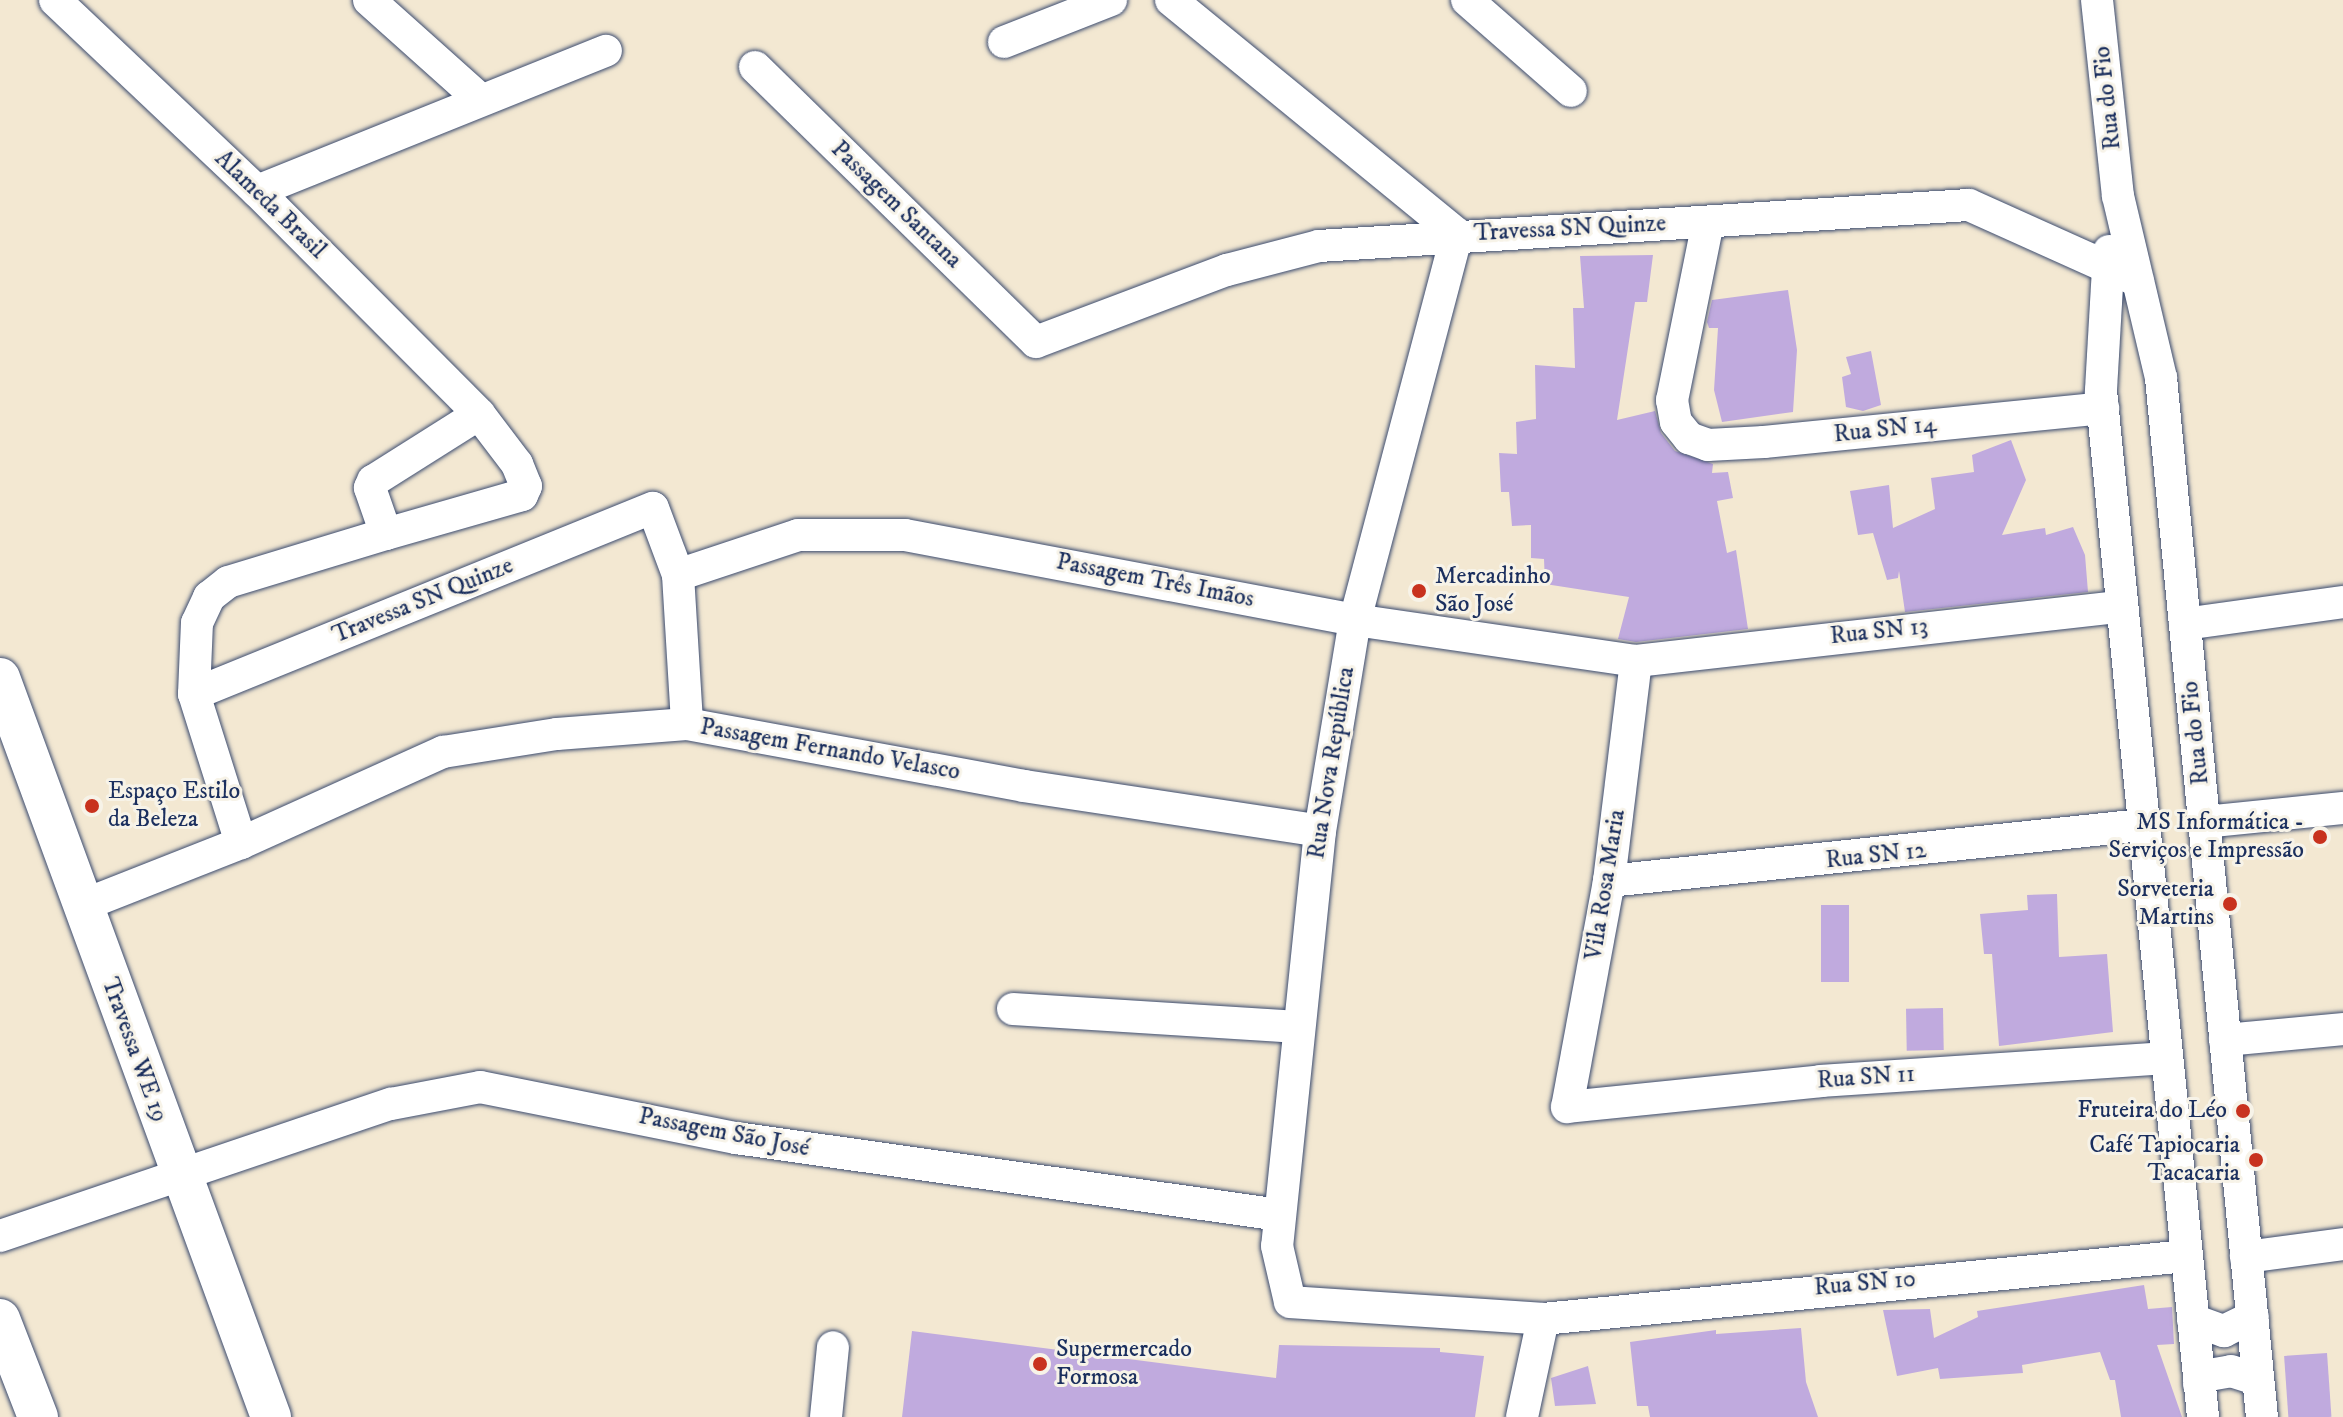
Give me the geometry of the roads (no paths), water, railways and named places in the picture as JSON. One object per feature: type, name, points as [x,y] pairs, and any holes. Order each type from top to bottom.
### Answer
[{"type":"main road","name":"Travessa WE 19","points":[[1,680],[180,1177],[271,1417]]},
{"type":"main road","points":[[0,1319],[38,1417]]},
{"type":"street","name":"Alameda Brasil","points":[[55,0],[257,191],[479,414],[517,464],[525,493],[386,534]]},
{"type":"street","points":[[369,0],[481,100]]},
{"type":"street","points":[[1004,42],[1111,0]]},
{"type":"street","points":[[1171,0],[1457,234]]},
{"type":"street","points":[[1467,0],[1571,91]]},
{"type":"street","name":"Rua do Fio","points":[[2097,0],[2118,196],[2161,378],[2262,1417]]},
{"type":"street","points":[[257,191],[606,51]]},
{"type":"street","name":"Passagem Santana","points":[[755,67],[1036,342]]},
{"type":"street","name":"Rua do Fio","points":[[2118,196],[2106,270],[2103,408],[2203,1417]]},
{"type":"street","name":"Travessa SN Quinze","points":[[1036,342],[1277,255],[1319,246],[1457,234],[1969,205],[2106,270],[2138,281]]},
{"type":"street","name":"Rua SN 14","points":[[1708,222],[1674,387],[1676,422],[1689,438],[1708,445],[2103,408]]},
{"type":"street","name":"Rua Nova República","points":[[1290,1302],[1277,1246],[1320,831],[1355,620],[1457,234]]},
{"type":"street","points":[[241,843],[194,694],[197,623],[209,597],[228,582],[386,534],[370,488],[373,481],[479,414]]},
{"type":"street","name":"Travessa SN Quinze","points":[[194,694],[653,508],[678,575]]},
{"type":"street","name":"Passagem Três Imãos","points":[[678,575],[798,535],[905,535],[1355,620],[1636,661]]},
{"type":"street","points":[[678,575],[687,724]]},
{"type":"street","points":[[2185,624],[2343,602]]},
{"type":"street","name":"Rua SN 13","points":[[1636,661],[2121,607]]},
{"type":"street","name":"Vila Rosa Maria","points":[[1567,1107],[1609,881],[1636,661]]},
{"type":"street","name":"Passagem Fernando Velasco","points":[[81,906],[241,843],[443,752],[557,734],[687,724],[1024,786],[1320,831]]},
{"type":"street","points":[[2204,822],[2343,808]]},
{"type":"street","name":"Rua SN 12","points":[[1609,881],[2142,825]]},
{"type":"street","points":[[1013,1009],[1298,1027]]},
{"type":"street","points":[[2225,1040],[2343,1029]]},
{"type":"street","name":"Rua SN 11","points":[[1567,1107],[1821,1081],[2166,1058]]},
{"type":"street","name":"Passagem São José","points":[[0,1236],[391,1104],[480,1087],[736,1138],[1280,1215]]},
{"type":"street","points":[[2246,1257],[2343,1244]]},
{"type":"street","name":"Rua SN 10","points":[[1290,1302],[1543,1319],[2187,1256]]},
{"type":"street","points":[[2193,1320],[2224,1331],[2253,1317]]},
{"type":"street","points":[[1522,1417],[1543,1319]]},
{"type":"street","points":[[826,1417],[833,1347]]},
{"type":"street","points":[[2199,1384],[2209,1375],[2231,1371],[2258,1380]]},
{"type":"place","name":"Mercadinho São José","points":[[1419,591]]},
{"type":"place","name":"Espaço Estilo da Beleza","points":[[92,806]]},
{"type":"place","name":"MS Informática - Serviços e Impressão","points":[[2320,837]]},
{"type":"place","name":"Sorveteria Martins","points":[[2230,904]]},
{"type":"place","name":"Fruteira do Léo","points":[[2243,1111]]},
{"type":"place","name":"Café Tapiocaria Tacacaria","points":[[2256,1160]]},
{"type":"place","name":"Supermercado Formosa","points":[[1040,1364]]}]
